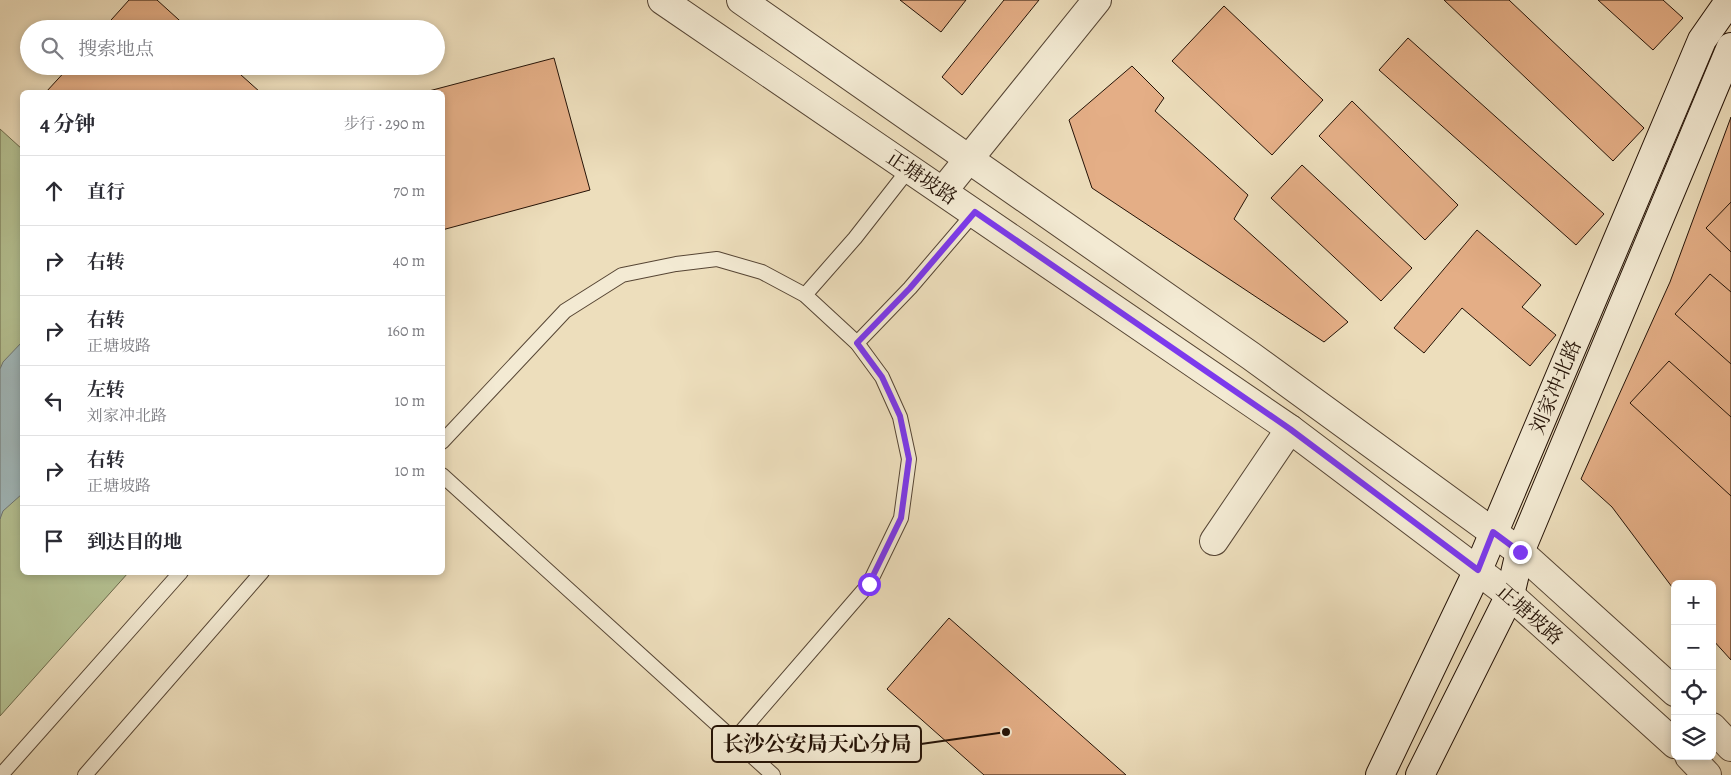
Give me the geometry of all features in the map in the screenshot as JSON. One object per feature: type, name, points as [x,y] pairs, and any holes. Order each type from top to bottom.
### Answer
[{"type":"street","name":"正塘坡路","points":[[662,0],[975,212],[1290,429],[1510,595],[1671,740]]},
{"type":"street","name":"正塘坡路","points":[[741,0],[1251,356],[1493,532],[1520,552],[1671,688]]},
{"type":"street","points":[[943,191],[1097,0]]},
{"type":"street","name":"刘家冲北路","points":[[1380,775],[1478,570],[1702,40],[1730,0]]},
{"type":"street","name":"刘家冲北路","points":[[1420,775],[1510,595],[1520,552],[1731,47]]},
{"type":"street","points":[[1214,541],[1290,429]]},
{"type":"street","points":[[1716,731],[1731,747]]},
{"type":"street","points":[[1692,760],[1707,775]]},
{"type":"lane","points":[[805,295],[855,238],[909,169]]},
{"type":"lane","points":[[857,343],[910,288],[975,212]]},
{"type":"lane","points":[[445,439],[566,311],[622,275],[676,264],[717,259],[762,272],[805,295],[857,343],[882,377],[900,416],[909,459],[901,518],[869,584],[734,740]]},
{"type":"lane","points":[[445,479],[773,775]]},
{"type":"lane","points":[[1,775],[178,575]]},
{"type":"lane","points":[[85,775],[259,575]]},
{"type":"green space","points":[[0,129],[20,147],[20,575],[126,575],[0,716]]},
{"type":"water","points":[[20,344],[20,496],[3,511],[0,519],[0,369],[3,362]]},
{"type":"building","points":[[129,0],[157,0],[179,20],[111,20]]},
{"type":"building","points":[[900,0],[966,0],[941,32]]},
{"type":"building","points":[[1004,0],[1039,0],[962,95],[942,77]]},
{"type":"building","points":[[1444,0],[1509,0],[1644,128],[1613,161]]},
{"type":"building","points":[[1598,0],[1663,0],[1683,18],[1653,50]]},
{"type":"building","points":[[1224,6],[1323,100],[1272,155],[1172,61]]},
{"type":"building","points":[[1408,38],[1604,214],[1576,245],[1379,70]]},
{"type":"building","points":[[554,58],[590,190],[445,229],[445,90],[433,90]]},
{"type":"building","points":[[1132,66],[1164,98],[1155,111],[1248,195],[1234,219],[1348,322],[1324,342],[1092,188],[1069,120]]},
{"type":"building","points":[[62,75],[241,75],[258,90],[48,90]]},
{"type":"building","points":[[1352,101],[1458,205],[1425,240],[1319,136]]},
{"type":"building","points":[[1731,117],[1731,660],[1716,643],[1716,580],[1671,580],[1671,586],[1612,507],[1581,479],[1670,282]]},
{"type":"building","points":[[1302,165],[1412,268],[1381,301],[1271,198]]},
{"type":"building","points":[[1731,202],[1731,252],[1706,228]]},
{"type":"building","points":[[1477,230],[1541,285],[1522,307],[1556,335],[1530,366],[1462,308],[1424,353],[1394,328]]},
{"type":"building","points":[[1710,274],[1731,292],[1731,364],[1675,314]]},
{"type":"building","points":[[1669,361],[1731,417],[1731,496],[1630,403]]},
{"type":"building","points":[[949,618],[1126,775],[984,775],[887,689]]},
{"type":"place","name":"长沙公安局天心分局","points":[[1006,732]]},
{"type":"route","points":[[869,584],[901,518],[909,459],[900,416],[882,377],[857,343],[910,288],[975,212],[1290,429],[1478,570],[1493,532],[1520,552]]}]
